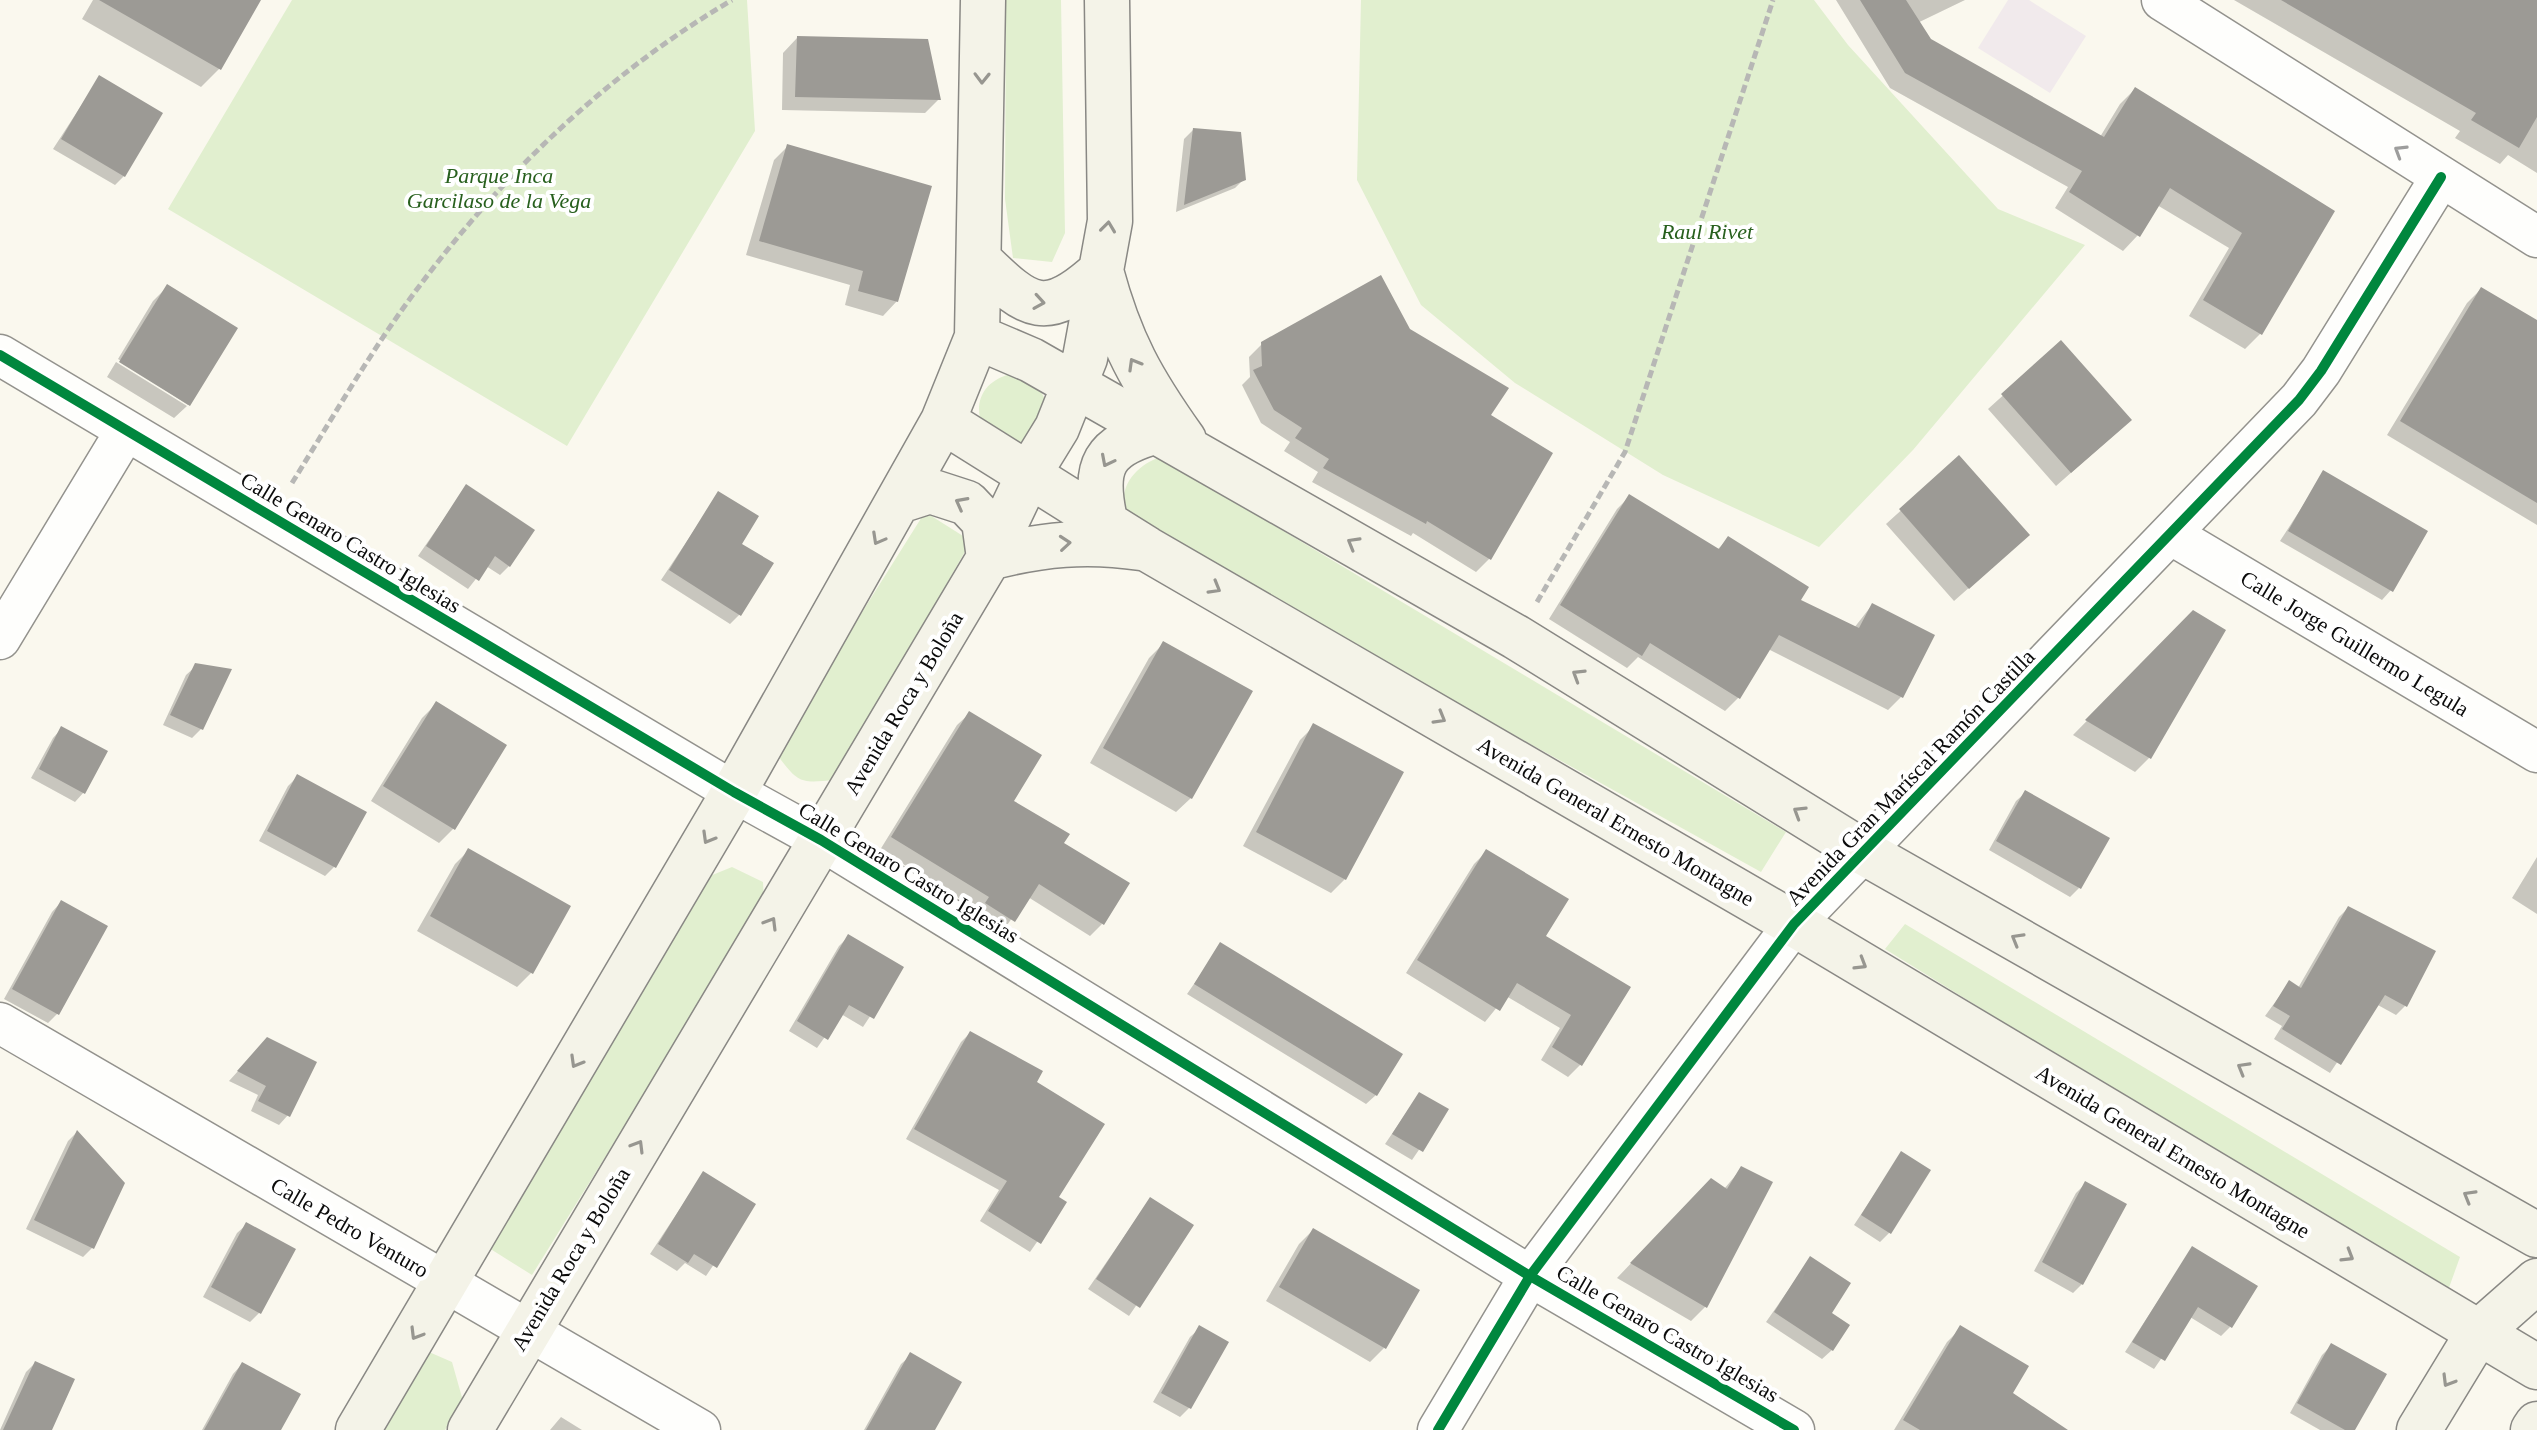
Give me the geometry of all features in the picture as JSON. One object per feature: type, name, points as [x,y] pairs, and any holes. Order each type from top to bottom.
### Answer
[{"type":"main road","points":[[358,1430],[734,792],[943,421],[977,337],[983,0]]},
{"type":"main road","name":"Avenida Roca y Boloña","points":[[470,1430],[989,558],[1030,472],[1057,428],[1085,358],[1110,221],[1107,0]]},
{"type":"main road","points":[[980,261],[1005,286],[1029,302],[1056,304],[1078,292],[1101,271],[1129,357],[1175,441]]},
{"type":"main road","points":[[977,337],[1031,360],[1516,637],[1865,853],[2537,1235]]},
{"type":"main road","name":"Avenida General Ernesto Montagne","points":[[943,421],[1030,472],[1147,549],[1794,924],[2537,1367]]},
{"type":"main road","points":[[1105,520],[1099,491],[1101,467],[1113,449],[1175,441]]},
{"type":"main road","points":[[899,501],[930,491],[967,503],[984,521],[989,558],[1032,546],[1073,541],[1147,549]]},
{"type":"main road","points":[[2419,1430],[2478,1333],[2537,1281]]},
{"type":"main road","points":[[2533,1430],[2537,1424]]},
{"type":"street","points":[[2162,0],[2537,237]]},
{"type":"street","name":"Avenida Gran Maríscal Ramón Castilla","points":[[1438,1430],[1530,1276],[1794,924],[2299,400],[2321,371],[2441,177]]},
{"type":"street","name":"Calle Genaro Castro Iglesias","points":[[0,355],[270,518],[734,792],[821,840],[1530,1276],[1794,1430]]},
{"type":"street","points":[[0,639],[125,432]]},
{"type":"street","name":"Calle Jorge Guillermo Legula","points":[[2172,535],[2537,752]]},
{"type":"street","name":"Calle Pedro Venturo","points":[[0,1023],[700,1430]]},
{"type":"path","points":[[270,518],[392,323],[465,228],[556,129],[666,39],[732,0]]},
{"type":"path","points":[[1516,637],[1625,452],[1773,0]]},
{"type":"shaded area","points":[[2008,0],[2029,0],[2086,36],[2050,93],[1978,48]]},
{"type":"green space","name":"Parque Inca Garcilaso de la Vega","points":[[292,0],[747,0],[755,131],[567,446],[168,209]]},
{"type":"green space","points":[[1006,0],[1061,0],[1065,233],[1052,262],[1013,258],[1005,199]]},
{"type":"green space","name":"Raul Rivet","points":[[1361,0],[1814,0],[1848,45],[1998,209],[2085,245],[1913,450],[1819,547],[1663,475],[1515,383],[1421,305],[1357,180]]},
{"type":"green space","points":[[1007,375],[1033,382],[1047,405],[1025,441],[1013,444],[983,428],[979,411],[986,389]]},
{"type":"green space","points":[[1160,457],[1786,832],[1761,872],[1129,521],[1125,510],[1125,490],[1134,474]]},
{"type":"green space","points":[[925,512],[971,541],[835,780],[802,780],[778,756],[785,735]]},
{"type":"green space","points":[[732,867],[763,882],[764,901],[532,1275],[489,1248],[705,878]]},
{"type":"green space","points":[[1905,924],[2460,1257],[2446,1296],[1885,949]]},
{"type":"green space","points":[[429,1352],[452,1362],[463,1401],[445,1430],[381,1430]]},
{"type":"building","points":[[99,0],[261,0],[221,70]]},
{"type":"building","points":[[1860,0],[1906,0],[1931,39],[2104,137],[2135,87],[2335,211],[2262,335],[2203,300],[2242,233],[2170,188],[2140,237],[2069,192],[2082,171],[1905,73]]},
{"type":"building","points":[[2281,0],[2537,0],[2537,117],[2519,148],[2471,120],[2476,113]]},
{"type":"building","points":[[797,36],[928,39],[941,100],[795,97]]},
{"type":"building","points":[[99,75],[163,113],[125,177],[61,139]]},
{"type":"building","points":[[1193,128],[1241,132],[1246,180],[1184,205]]},
{"type":"building","points":[[787,144],[932,186],[898,302],[858,291],[863,271],[759,241]]},
{"type":"building","points":[[1381,275],[1410,329],[1509,388],[1491,415],[1553,453],[1491,560],[1427,521],[1426,524],[1323,468],[1329,459],[1295,438],[1302,428],[1274,410],[1253,370],[1262,366],[1261,342]]},
{"type":"building","points":[[167,284],[238,328],[190,406],[119,362]]},
{"type":"building","points":[[2481,287],[2537,320],[2537,503],[2400,421]]},
{"type":"building","points":[[2061,340],[2132,420],[2071,473],[2001,394]]},
{"type":"building","points":[[1959,455],[2030,535],[1969,589],[1899,509]]},
{"type":"building","points":[[2323,470],[2428,531],[2393,592],[2288,531]]},
{"type":"building","points":[[466,484],[535,530],[510,567],[495,556],[479,581],[426,546]]},
{"type":"building","points":[[718,491],[759,516],[742,544],[774,563],[741,616],[669,570]]},
{"type":"building","points":[[1629,494],[1719,549],[1728,536],[1809,587],[1801,600],[1859,628],[1872,603],[1935,635],[1903,698],[1779,635],[1740,699],[1650,643],[1642,656],[1560,605]]},
{"type":"building","points":[[2193,610],[2226,630],[2151,759],[2085,720]]},
{"type":"building","points":[[1163,641],[1253,691],[1192,799],[1103,748]]},
{"type":"building","points":[[195,663],[232,669],[203,730],[170,715]]},
{"type":"building","points":[[436,701],[507,745],[455,830],[383,786]]},
{"type":"building","points":[[969,711],[1042,755],[1014,801],[1070,834],[1064,843],[1130,883],[1104,925],[1039,884],[1015,922],[985,903],[989,897],[891,837]]},
{"type":"building","points":[[1313,723],[1404,772],[1346,880],[1256,832]]},
{"type":"building","points":[[61,726],[108,751],[85,794],[39,769]]},
{"type":"building","points":[[297,774],[367,812],[336,868],[267,831]]},
{"type":"building","points":[[2025,790],[2110,838],[2081,889],[1996,841]]},
{"type":"building","points":[[468,848],[571,906],[533,974],[430,916]]},
{"type":"building","points":[[1486,849],[1569,899],[1546,936],[1631,987],[1582,1066],[1552,1047],[1571,1015],[1517,983],[1500,1011],[1417,960]]},
{"type":"building","points":[[61,900],[108,926],[59,1015],[12,989]]},
{"type":"building","points":[[2348,906],[2436,951],[2407,1007],[2385,995],[2341,1065],[2282,1029],[2290,1016],[2273,1006],[2289,980],[2301,988]]},
{"type":"building","points":[[848,934],[904,967],[874,1019],[849,1005],[828,1040],[797,1021]]},
{"type":"building","points":[[1220,942],[1403,1054],[1377,1096],[1194,984]]},
{"type":"building","points":[[970,1031],[1043,1071],[1037,1082],[1105,1124],[1059,1197],[1067,1202],[1041,1244],[988,1211],[1007,1181],[914,1129]]},
{"type":"building","points":[[267,1037],[317,1062],[290,1117],[258,1101],[266,1086],[237,1071]]},
{"type":"building","points":[[1419,1092],[1449,1109],[1423,1152],[1392,1134]]},
{"type":"building","points":[[77,1130],[125,1183],[94,1249],[34,1220]]},
{"type":"building","points":[[1901,1151],[1931,1170],[1891,1234],[1861,1215]]},
{"type":"building","points":[[1741,1166],[1773,1182],[1707,1308],[1630,1263],[1711,1178],[1727,1189]]},
{"type":"building","points":[[703,1171],[756,1204],[717,1268],[694,1254],[688,1263],[658,1244]]},
{"type":"building","points":[[2085,1181],[2127,1204],[2083,1285],[2042,1262]]},
{"type":"building","points":[[1150,1197],[1194,1225],[1140,1308],[1096,1279]]},
{"type":"building","points":[[246,1222],[296,1249],[261,1314],[211,1287]]},
{"type":"building","points":[[1313,1228],[1420,1290],[1386,1349],[1279,1287]]},
{"type":"building","points":[[2192,1246],[2258,1286],[2232,1328],[2198,1307],[2165,1361],[2132,1342]]},
{"type":"building","points":[[1810,1256],[1851,1283],[1832,1313],[1850,1325],[1833,1351],[1774,1312]]},
{"type":"building","points":[[1199,1325],[1229,1342],[1191,1409],[1161,1393]]},
{"type":"building","points":[[1960,1325],[2029,1366],[2013,1393],[2068,1430],[1920,1430],[1903,1420]]},
{"type":"building","points":[[2331,1343],[2387,1374],[2355,1430],[2345,1430],[2297,1403]]},
{"type":"building","points":[[910,1352],[962,1382],[935,1430],[866,1430]]},
{"type":"building","points":[[35,1361],[75,1379],[52,1430],[3,1430]]},
{"type":"building","points":[[242,1362],[301,1394],[281,1430],[204,1430]]},
{"type":"cycle path","points":[[1438,1430],[1530,1276],[1794,924],[2299,400],[2321,371],[2441,177]]},
{"type":"cycle path","points":[[0,355],[734,792],[821,840],[1530,1276],[1794,1430]]}]
